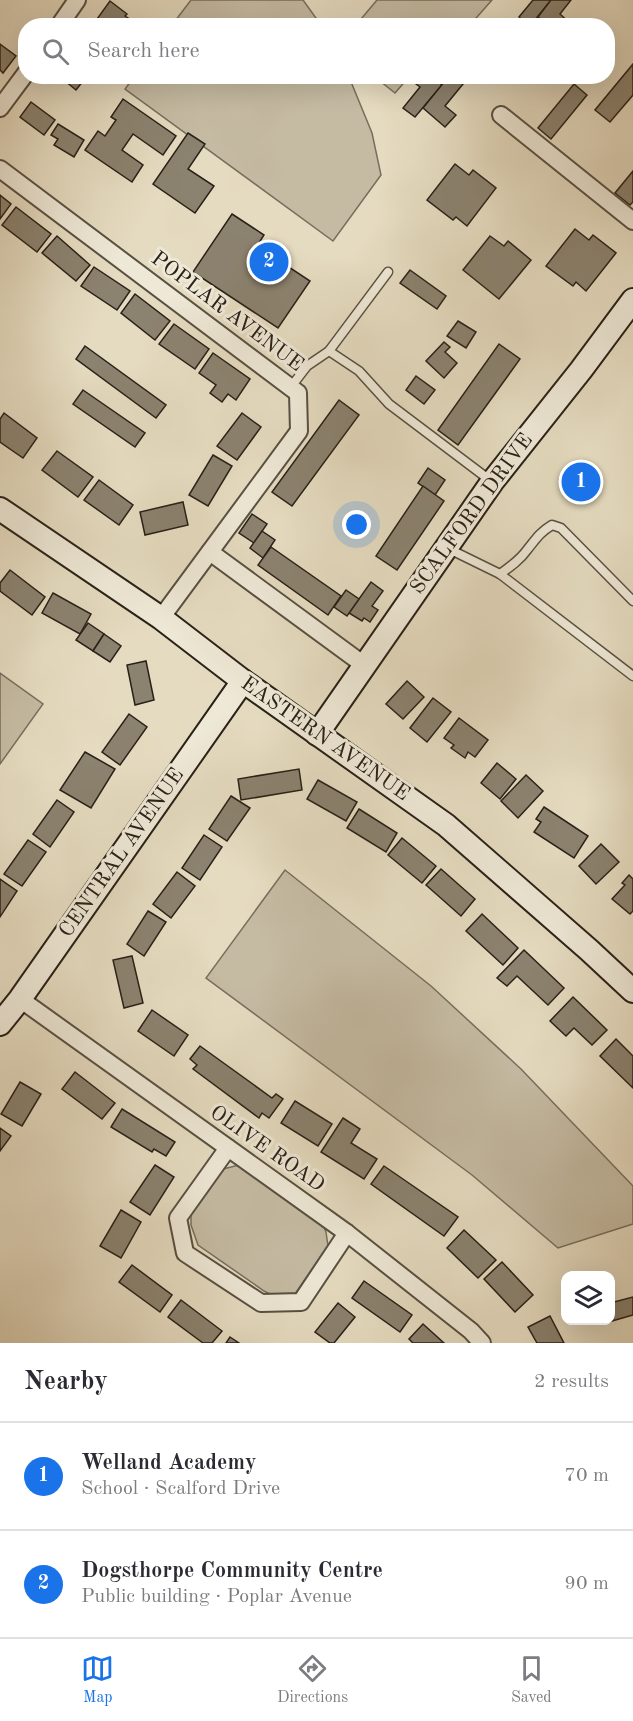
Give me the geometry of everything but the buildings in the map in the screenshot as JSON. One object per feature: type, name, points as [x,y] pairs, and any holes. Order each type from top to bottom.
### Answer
[{"type":"street","points":[[65,18],[77,0]]},
{"type":"street","points":[[0,108],[18,84]]},
{"type":"street","points":[[501,115],[633,221]]},
{"type":"street","name":"POPLAR AVENUE","points":[[0,169],[298,393],[299,431],[161,618]]},
{"type":"street","name":"SCALFORD DRIVE","points":[[317,734],[492,482],[633,300]]},
{"type":"street","name":"EASTERN AVENUE","points":[[0,509],[161,618],[243,681],[446,825],[633,991]]},
{"type":"street","points":[[210,552],[364,665]]},
{"type":"street","name":"CENTRAL AVENUE","points":[[0,1024],[20,999],[243,681]]},
{"type":"street","name":"OLIVE ROAD","points":[[20,999],[347,1233],[471,1330],[482,1343]]},
{"type":"street","points":[[228,1148],[178,1218],[185,1254],[261,1303],[301,1302],[347,1233]]},
{"type":"lane","points":[[290,388],[307,366],[329,351],[388,272]]},
{"type":"lane","points":[[329,351],[358,371],[397,411],[492,482]]},
{"type":"lane","points":[[500,574],[527,551],[539,533],[552,525],[561,528],[633,601]]},
{"type":"lane","points":[[446,548],[500,574],[633,676]]},
{"type":"shaded area","points":[[191,0],[303,0],[316,18],[177,18]]},
{"type":"shaded area","points":[[377,0],[492,0],[476,18],[362,18]]},
{"type":"shaded area","points":[[129,84],[352,84],[372,133],[381,175],[333,241],[125,89]]},
{"type":"shaded area","points":[[384,84],[403,84],[395,93]]},
{"type":"shaded area","points":[[0,673],[43,704],[0,764]]},
{"type":"shaded area","points":[[285,870],[431,986],[521,1069],[633,1186],[633,1224],[558,1248],[472,1175],[206,978]]},
{"type":"shaded area","points":[[239,1165],[321,1220],[328,1246],[295,1294],[279,1296],[264,1291],[198,1245],[191,1225],[191,1213],[223,1169]]},
{"type":"place","name":"Dogsthorpe Community Centre","points":[[269,262]]},
{"type":"place","name":"Welland Academy","points":[[581,482]]}]
